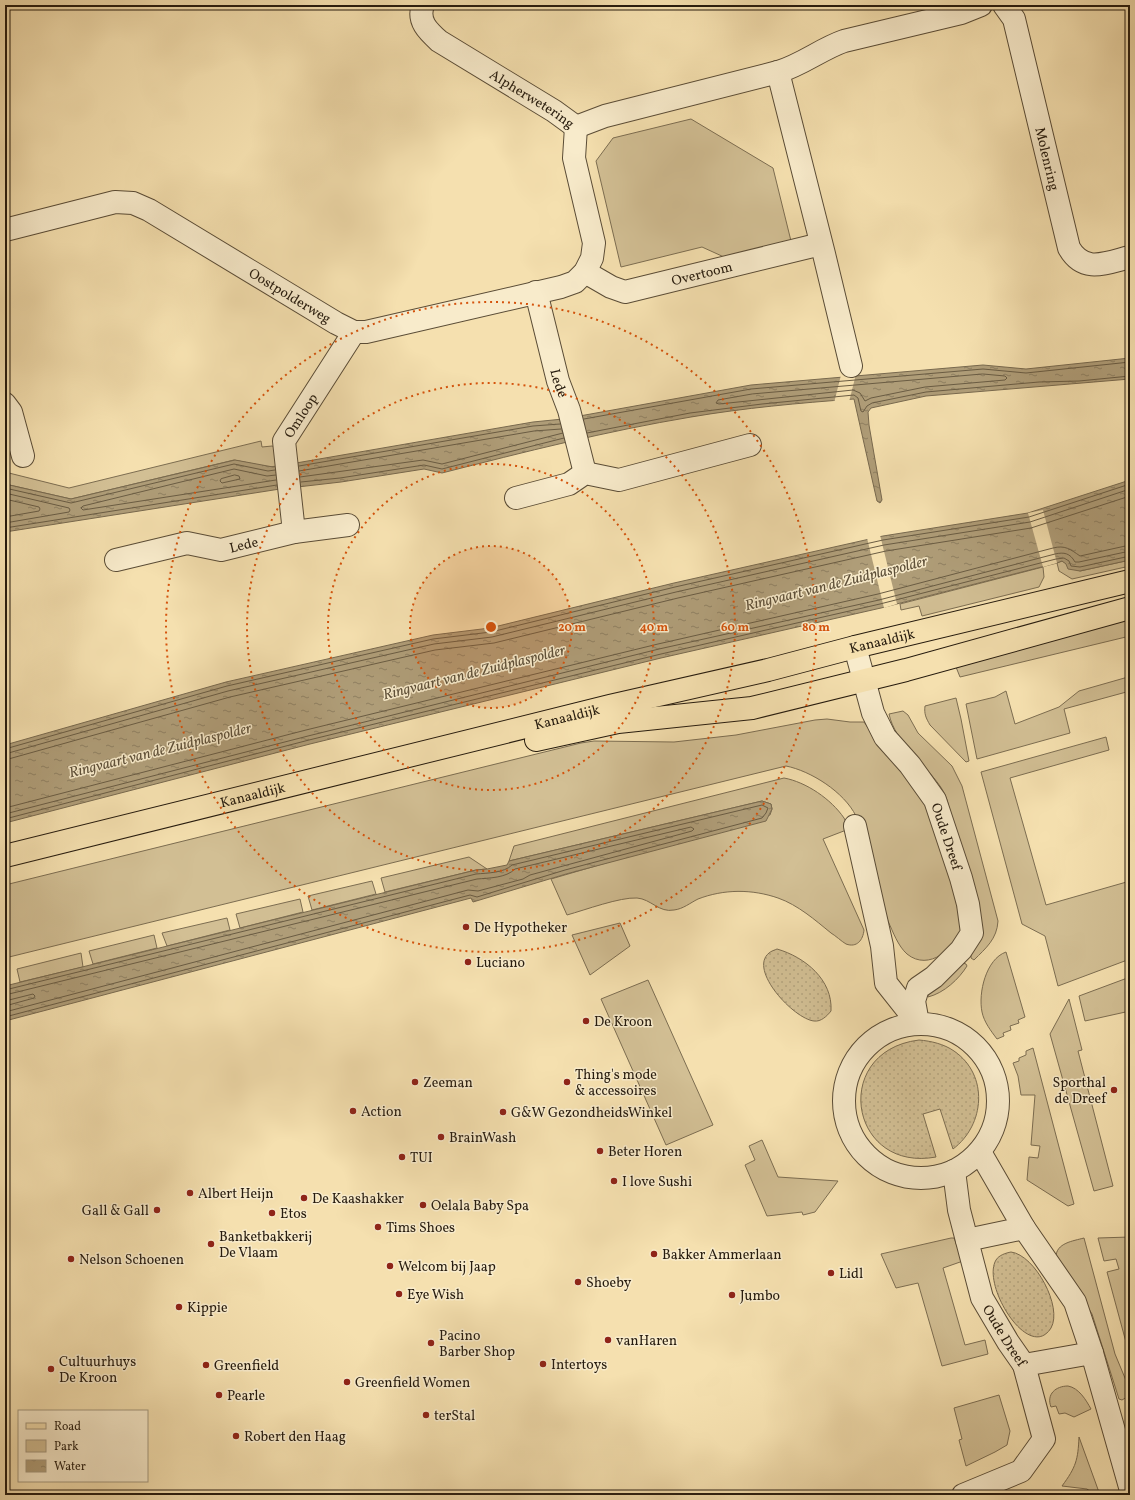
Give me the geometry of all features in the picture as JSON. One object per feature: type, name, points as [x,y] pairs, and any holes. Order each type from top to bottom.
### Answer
[{"type":"main road","name":"Kanaaldijk","points":[[5,856],[602,708],[768,670],[855,647],[1130,581]]},
{"type":"main road","name":"Kanaaldijk","points":[[5,872],[587,728],[618,722],[752,708],[864,681],[1130,608]]},
{"type":"street","name":"Alpherwetering","points":[[423,5],[422,21],[429,33],[439,41],[554,111],[576,127],[574,158],[594,243],[592,258],[585,272]]},
{"type":"street","points":[[576,127],[606,116],[778,72],[795,66],[834,44],[899,28],[937,12],[961,13],[981,5]]},
{"type":"street","name":"Molenring","points":[[1004,5],[1014,19],[1069,248],[1074,257],[1081,262],[1090,265],[1130,257]]},
{"type":"street","points":[[778,72],[851,366]]},
{"type":"street","name":"Oostpolderweg","points":[[5,230],[115,202],[133,203],[154,213],[336,323],[354,332]]},
{"type":"street","name":"Overtoom","points":[[585,272],[610,287],[625,292],[821,244]]},
{"type":"street","points":[[354,332],[377,330],[562,287],[575,282],[585,272]]},
{"type":"street","name":"Lede","points":[[536,292],[558,381],[570,410],[585,473]]},
{"type":"street","name":"Omloop","points":[[294,532],[284,441],[354,332]]},
{"type":"street","points":[[5,404],[11,412],[23,456]]},
{"type":"street","points":[[516,498],[569,484],[585,473],[619,480],[750,445]]},
{"type":"street","name":"Lede","points":[[116,560],[186,543],[221,550],[294,532],[348,525]]},
{"type":"street","name":"Oude Dreef","points":[[855,647],[873,713],[885,737],[910,765],[935,800],[968,904],[972,933],[961,950],[934,977],[918,988],[914,1001],[918,1023]]},
{"type":"street","points":[[855,826],[882,946],[886,983],[918,1023]]},
{"type":"street","points":[[918,1023],[934,1024],[958,1034],[981,1055],[996,1079],[999,1093],[999,1105],[996,1122],[990,1138],[980,1152],[954,1171],[937,1177],[918,1178],[900,1175],[883,1168],[868,1158],[856,1143],[848,1127],[844,1109],[844,1091],[847,1078],[856,1058],[865,1047],[876,1037],[903,1025],[918,1023]]},
{"type":"street","points":[[980,1152],[1024,1228],[1075,1302],[1092,1353],[1130,1486]]},
{"type":"street","name":"Oude Dreef","points":[[954,1171],[959,1210],[982,1298],[1008,1342],[1024,1365],[1092,1353]]},
{"type":"street","points":[[967,1240],[1024,1228]]},
{"type":"street","points":[[963,1495],[1022,1471],[1044,1439],[1024,1365]]},
{"type":"green space","points":[[691,119],[773,168],[791,241],[724,257],[702,247],[621,267],[596,161],[613,138]]},
{"type":"green space","points":[[261,441],[262,447],[275,447],[277,466],[269,467],[234,460],[71,499],[5,484],[5,472],[69,488]]},
{"type":"green space","points":[[1130,560],[1130,566],[1072,579],[1059,571],[1057,563],[1062,561],[1080,571]]},
{"type":"green space","points":[[1043,567],[1044,577],[1039,587],[922,616],[919,606],[901,610],[900,604]]},
{"type":"green space","points":[[1130,617],[1130,636],[960,677],[956,667]]},
{"type":"green space","points":[[1130,677],[1130,691],[1064,709],[1070,733],[977,759],[966,704],[995,697],[1006,691],[1015,724],[1059,707],[1079,691]]},
{"type":"green space","points":[[956,698],[969,761],[966,762],[930,725],[925,714],[925,706]]},
{"type":"green space","points":[[903,711],[908,715],[918,733],[952,766],[962,786],[998,921],[996,933],[993,938],[987,947],[974,960],[971,958],[971,953],[979,942],[982,928],[947,800],[940,786],[897,734],[892,724],[889,714]]},
{"type":"green space","points":[[827,719],[864,722],[880,745],[922,791],[937,821],[962,927],[959,935],[948,950],[932,959],[915,959],[904,951],[896,939],[888,921],[880,896],[862,830],[851,807],[826,784],[806,773],[786,766],[5,958],[5,885],[581,743],[594,741],[674,742],[736,735]]},
{"type":"green space","points":[[1106,737],[1109,750],[1010,778],[1046,905],[1130,881],[1130,959],[1058,986],[1045,936],[1022,924],[981,772]]},
{"type":"green space","points":[[784,778],[801,783],[825,798],[839,811],[849,829],[823,839],[864,930],[861,940],[856,944],[846,944],[806,913],[785,901],[758,893],[738,891],[718,893],[698,899],[686,906],[674,910],[664,910],[642,899],[630,898],[567,915],[551,879],[770,815],[772,809],[771,804],[762,801],[509,861],[514,846]]},
{"type":"green space","points":[[469,857],[487,869],[476,870],[385,892],[381,878]]},
{"type":"green space","points":[[372,881],[376,894],[312,910],[308,896]]},
{"type":"green space","points":[[300,899],[303,912],[240,928],[236,914]]},
{"type":"green space","points":[[227,918],[230,930],[167,946],[162,933]]},
{"type":"green space","points":[[620,923],[630,946],[590,975],[572,935]]},
{"type":"green space","points":[[154,935],[157,948],[93,964],[89,951]]},
{"type":"green space","points":[[777,949],[798,958],[807,964],[822,980],[827,989],[831,1011],[824,1018],[819,1021],[814,1021],[805,1018],[785,1003],[776,993],[764,971],[764,961],[769,953]]},
{"type":"green space","points":[[1006,952],[1025,1017],[1018,1020],[1019,1023],[1010,1026],[1011,1030],[1003,1033],[1004,1036],[997,1039],[984,1019],[981,996],[985,978],[989,969],[999,956]]},
{"type":"green space","points":[[81,953],[83,967],[20,982],[17,969]]},
{"type":"green space","points":[[963,963],[967,966],[960,976],[945,989],[928,997],[928,993],[943,984]]},
{"type":"green space","points":[[1130,977],[1130,1011],[1085,1021],[1079,996]]},
{"type":"green space","points":[[648,980],[713,1125],[666,1145],[601,999]]},
{"type":"green space","points":[[1069,999],[1082,1050],[1078,1051],[1113,1186],[1094,1191],[1050,1034]]},
{"type":"green space","points":[[919,1040],[937,1043],[954,1051],[965,1061],[973,1073],[978,1086],[979,1100],[977,1114],[972,1127],[964,1139],[953,1149],[940,1109],[923,1114],[936,1157],[907,1157],[884,1147],[869,1130],[862,1109],[862,1086],[872,1065],[891,1049]]},
{"type":"green space","points":[[1033,1048],[1074,1204],[1068,1206],[1027,1180],[1029,1157],[1038,1158],[1040,1146],[1031,1145],[1035,1095],[1021,1095],[1018,1076],[1013,1063],[1019,1061],[1019,1058],[1026,1055],[1026,1051]]},
{"type":"green space","points":[[762,1140],[778,1177],[838,1181],[815,1212],[803,1215],[802,1212],[767,1216],[745,1165],[755,1160],[749,1146]]},
{"type":"green space","points":[[1130,1237],[1130,1242],[1128,1242],[1130,1265],[1130,1357],[1107,1272],[1119,1269],[1116,1259],[1104,1261],[1098,1238]]},
{"type":"green space","points":[[954,1238],[963,1261],[943,1268],[965,1345],[985,1340],[988,1354],[942,1366],[918,1283],[896,1288],[881,1254]]},
{"type":"green space","points":[[1084,1238],[1115,1354],[1130,1390],[1127,1397],[1122,1400],[1119,1399],[1092,1314],[1056,1257],[1059,1249],[1066,1243]]},
{"type":"green space","points":[[1011,1252],[1020,1255],[1029,1262],[1044,1283],[1050,1296],[1054,1319],[1051,1328],[1042,1336],[1031,1336],[1020,1328],[1001,1302],[995,1286],[993,1272],[996,1260],[997,1258]]},
{"type":"green space","points":[[1068,1386],[1079,1392],[1091,1409],[1074,1417],[1065,1413],[1059,1414],[1056,1406],[1051,1407],[1050,1398],[1053,1392],[1060,1387]]},
{"type":"green space","points":[[999,1395],[1010,1431],[1007,1445],[966,1466],[959,1440],[962,1439],[954,1408]]},
{"type":"green space","points":[[1079,1437],[1100,1495],[1095,1495],[1087,1489],[1062,1486],[1075,1463],[1078,1452]]},
{"type":"water","points":[[1130,358],[1130,379],[926,396],[871,408],[868,412],[869,425],[882,500],[880,503],[877,501],[854,399],[751,408],[660,423],[566,442],[442,473],[424,469],[341,482],[280,489],[5,532],[5,484],[71,499],[235,460],[273,467],[533,422],[563,419],[751,385],[983,365],[1026,369]]},
{"type":"water","name":"Ringvaart van de Zuidplaspolder","points":[[1130,480],[1130,560],[1080,571],[1068,569],[1066,564],[1062,561],[881,608],[661,658],[310,744],[5,823],[5,745],[226,682],[433,635],[490,628],[674,583],[883,536],[1028,513]]},
{"type":"water","points":[[762,801],[771,804],[772,809],[766,821],[566,874],[473,902],[471,898],[5,1021],[5,986],[476,870],[507,865],[509,861]]},
{"type":"pier","points":[[856,374],[849,402],[834,403],[841,375]]},
{"type":"pier","points":[[1043,510],[1057,563],[1043,567],[1028,513]]},
{"type":"pier","points":[[880,535],[897,604],[884,608],[867,538]]},
{"type":"place","name":"De Hypotheker","points":[[466,927]]},
{"type":"place","name":"Luciano","points":[[468,962]]},
{"type":"place","name":"De Kroon","points":[[586,1021]]},
{"type":"place","name":"Zeeman","points":[[415,1082]]},
{"type":"place","name":"Thing's mode & accessoires","points":[[567,1082]]},
{"type":"place","name":"Sporthal de Dreef","points":[[1114,1090]]},
{"type":"place","name":"Action","points":[[353,1111]]},
{"type":"place","name":"G&W GezondheidsWinkel","points":[[503,1112]]},
{"type":"place","name":"BrainWash","points":[[441,1137]]},
{"type":"place","name":"Beter Horen","points":[[600,1151]]},
{"type":"place","name":"TUI","points":[[402,1157]]},
{"type":"place","name":"I love Sushi","points":[[614,1181]]},
{"type":"place","name":"Albert Heijn","points":[[190,1193]]},
{"type":"place","name":"De Kaashakker","points":[[304,1198]]},
{"type":"place","name":"Oelala Baby Spa","points":[[423,1205]]},
{"type":"place","name":"Gall & Gall","points":[[157,1210]]},
{"type":"place","name":"Etos","points":[[272,1213]]},
{"type":"place","name":"Tims Shoes","points":[[378,1227]]},
{"type":"place","name":"Banketbakkerij De Vlaam","points":[[211,1244]]},
{"type":"place","name":"Bakker Ammerlaan","points":[[654,1254]]},
{"type":"place","name":"Nelson Schoenen","points":[[71,1259]]},
{"type":"place","name":"Welcom bij Jaap","points":[[390,1266]]},
{"type":"place","name":"Lidl","points":[[831,1273]]},
{"type":"place","name":"Shoeby","points":[[578,1282]]},
{"type":"place","name":"Eye Wish","points":[[399,1294]]},
{"type":"place","name":"Jumbo","points":[[732,1295]]},
{"type":"place","name":"Kippie","points":[[179,1307]]},
{"type":"place","name":"vanHaren","points":[[608,1340]]},
{"type":"place","name":"Pacino Barber Shop","points":[[431,1343]]},
{"type":"place","name":"Intertoys","points":[[543,1364]]},
{"type":"place","name":"Greenfield","points":[[206,1365]]},
{"type":"place","name":"Cultuurhuys De Kroon","points":[[51,1369]]},
{"type":"place","name":"Greenfield Women","points":[[347,1382]]},
{"type":"place","name":"Pearle","points":[[219,1395]]},
{"type":"place","name":"terStal","points":[[426,1415]]},
{"type":"place","name":"Robert den Haag","points":[[236,1436]]}]
